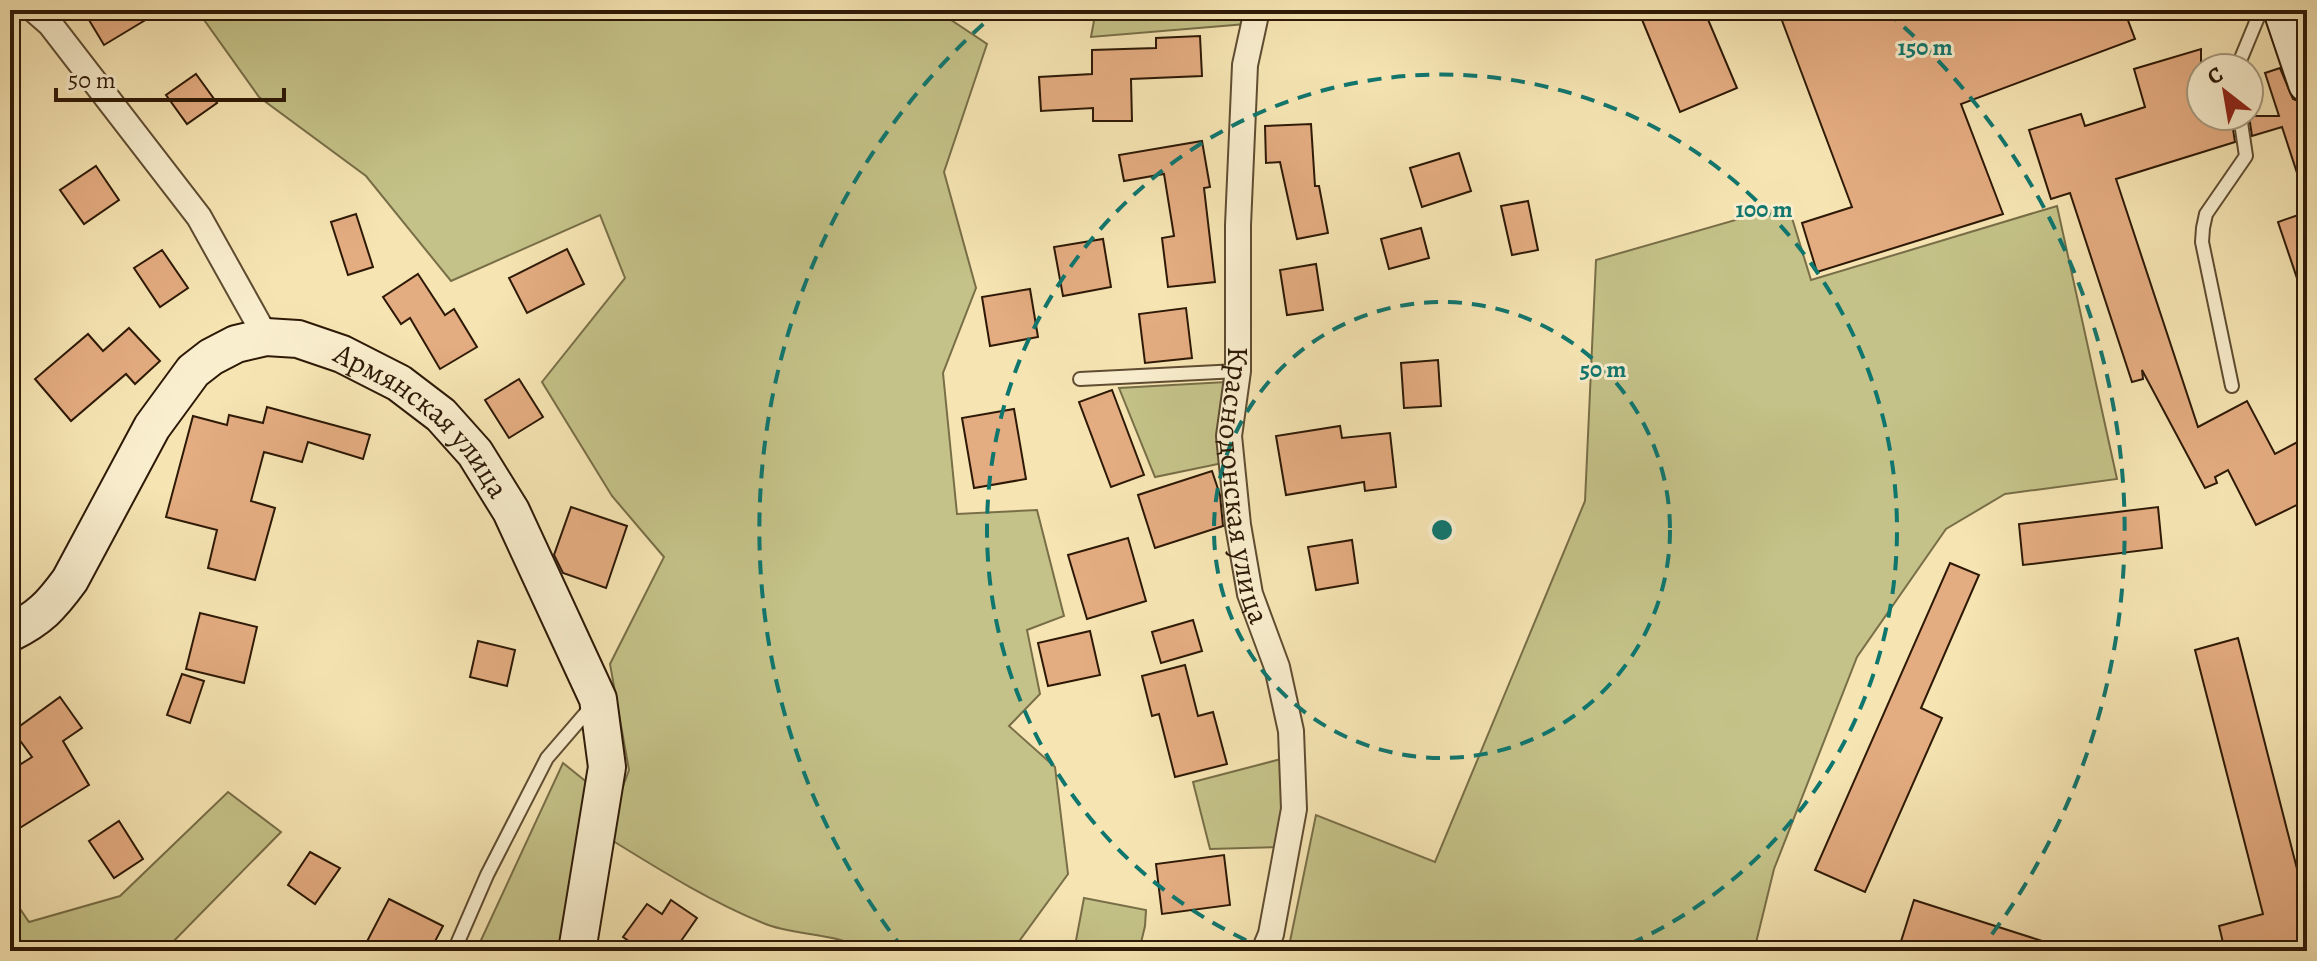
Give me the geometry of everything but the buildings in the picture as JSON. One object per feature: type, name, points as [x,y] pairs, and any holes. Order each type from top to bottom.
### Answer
[{"type":"street","points":[[34,10],[50,24],[199,217],[266,337]]},
{"type":"street","name":"Краснодонская улица","points":[[1257,10],[1245,65],[1238,225],[1238,371],[1229,436],[1238,525],[1250,594],[1277,667],[1291,731],[1294,809],[1271,934],[1264,951]]},
{"type":"street","points":[[2282,10],[2307,84]]},
{"type":"street","name":"Армянская улица","points":[[10,633],[34,621],[54,602],[70,580],[152,427],[193,371],[236,344],[266,337],[298,339],[342,354],[399,383],[441,415],[475,453],[511,511],[598,699],[607,767],[577,951]]},
{"type":"lane","points":[[2244,52],[2261,10]]},
{"type":"lane","points":[[2232,386],[2202,242],[2206,214],[2246,156],[2242,132]]},
{"type":"lane","points":[[1080,379],[1238,371]]},
{"type":"lane","points":[[454,951],[487,875],[547,758],[598,699]]},
{"type":"shaded area","points":[[197,10],[936,10],[987,44],[944,172],[976,288],[943,373],[957,514],[1037,510],[1064,616],[1027,630],[1040,694],[1009,726],[1055,767],[1068,874],[1012,951],[865,951],[841,940],[776,927],[702,894],[605,836],[629,770],[610,664],[664,557],[612,496],[542,382],[625,278],[600,215],[451,281],[366,176],[259,97]]},
{"type":"shaded area","points":[[1096,10],[1250,10],[1246,24],[1091,37]]},
{"type":"shaded area","points":[[1788,205],[1811,280],[2057,206],[2117,479],[2005,494],[1946,529],[1857,657],[1774,869],[1754,951],[1288,951],[1316,815],[1435,862],[1585,501],[1596,260]]},
{"type":"shaded area","points":[[1226,382],[1223,463],[1155,477],[1119,388]]},
{"type":"shaded area","points":[[1281,759],[1286,808],[1279,847],[1210,849],[1193,782]]},
{"type":"shaded area","points":[[563,763],[589,784],[559,951],[476,951]]},
{"type":"shaded area","points":[[228,792],[281,832],[164,951],[10,951],[10,894],[29,922],[120,896]]},
{"type":"shaded area","points":[[1084,898],[1146,910],[1139,951],[1074,951]]}]
